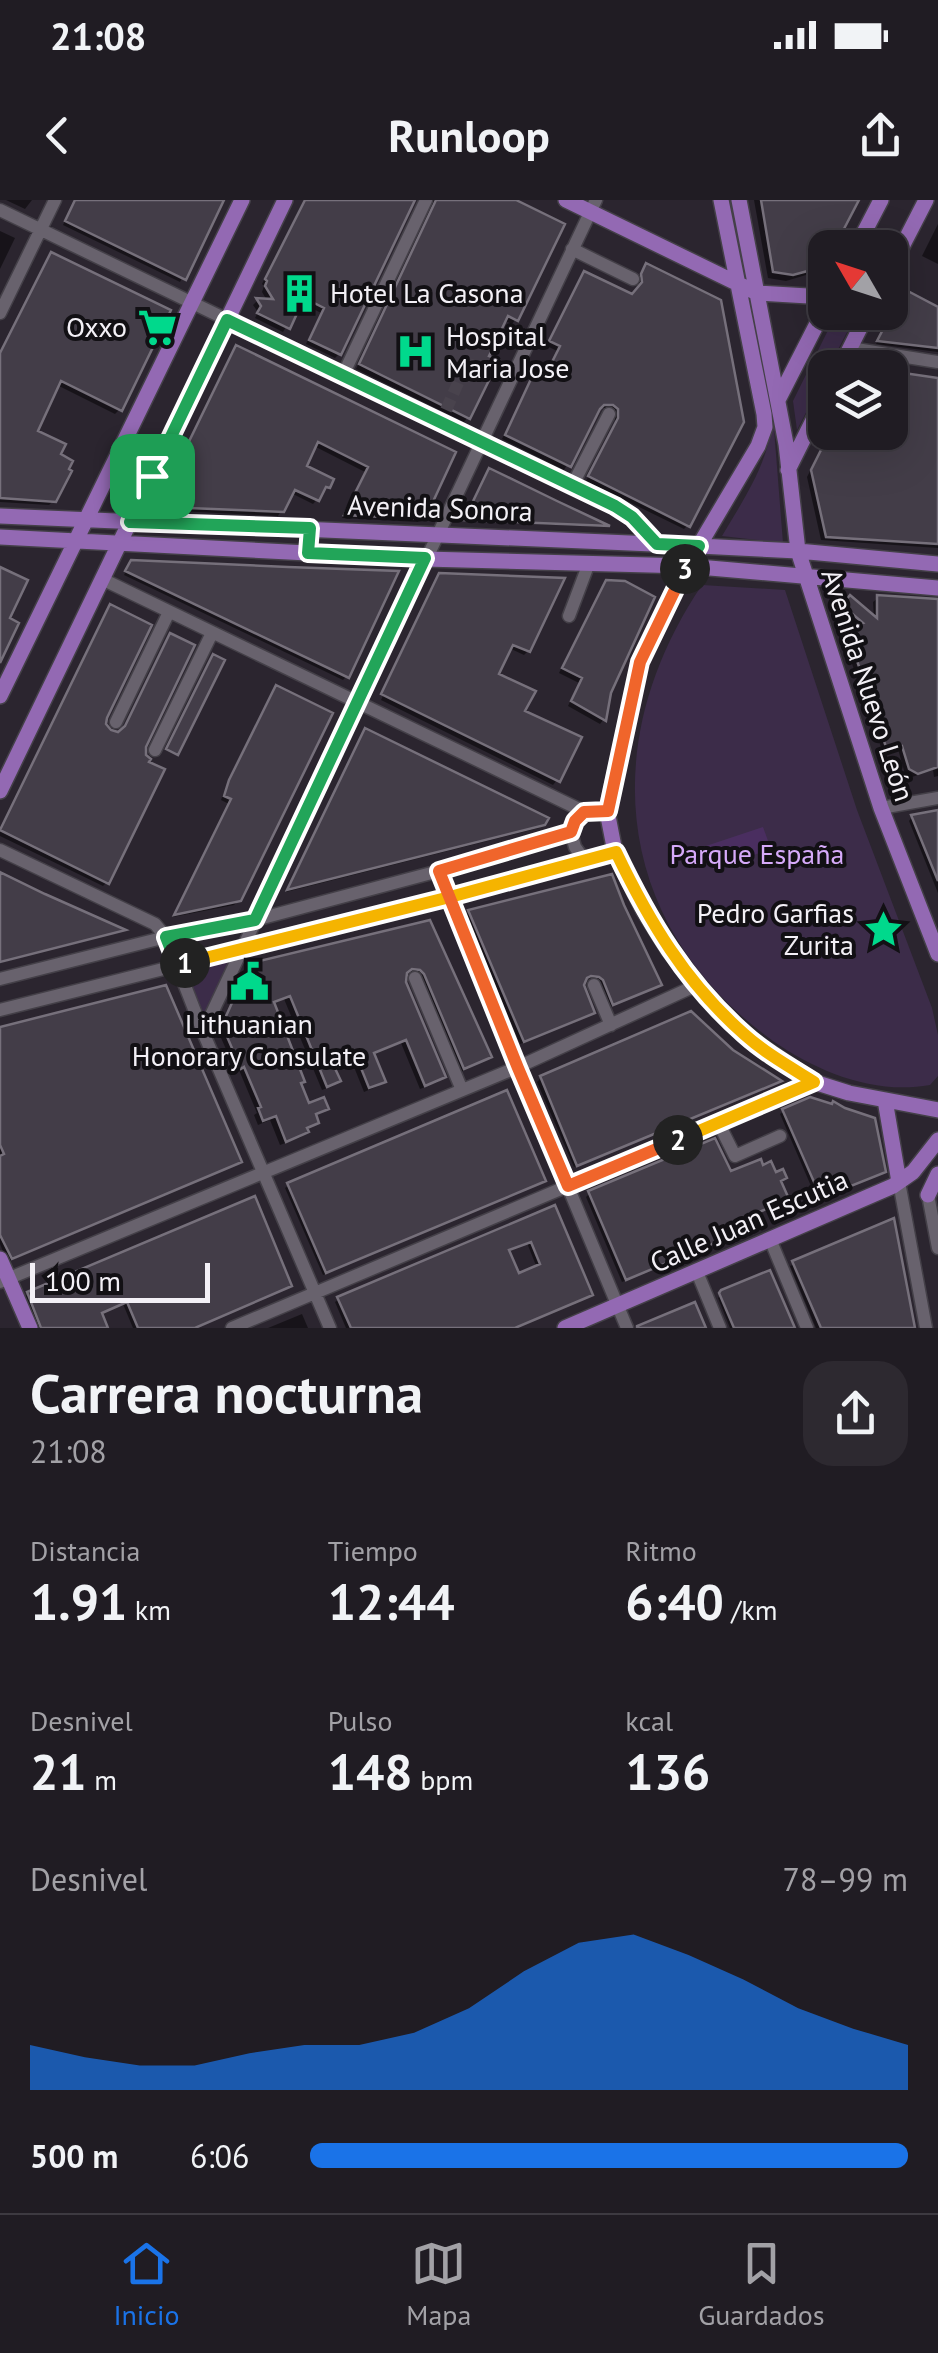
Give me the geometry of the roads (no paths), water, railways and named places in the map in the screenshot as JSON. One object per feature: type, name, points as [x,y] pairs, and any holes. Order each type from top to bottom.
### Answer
[{"type":"main road","points":[[0,696],[242,200]]},
{"type":"main road","points":[[0,790],[285,200]]},
{"type":"main road","points":[[566,200],[592,206],[757,293],[808,296]]},
{"type":"main road","points":[[722,200],[765,428],[687,566],[640,662],[608,811],[616,852],[668,949],[746,1036],[814,1082],[849,1093],[938,1110]]},
{"type":"main road","name":"Avenida Nuevo León","points":[[739,200],[778,400],[798,551],[881,808],[937,950]]},
{"type":"main road","points":[[865,230],[881,200]]},
{"type":"main road","points":[[908,235],[926,200]]},
{"type":"main road","points":[[778,400],[814,330]]},
{"type":"main road","points":[[850,348],[859,330]]},
{"type":"main road","points":[[788,470],[808,430]]},
{"type":"main road","name":"Avenida Sonora","points":[[0,516],[798,551],[938,564]]},
{"type":"main road","points":[[308,553],[310,528]]},
{"type":"main road","name":"Avenida Sonora","points":[[0,537],[425,558],[687,566],[938,588]]},
{"type":"main road","points":[[537,538],[537,562]]},
{"type":"main road","points":[[614,564],[615,542]]},
{"type":"main road","points":[[885,1100],[899,1182]]},
{"type":"main road","name":"Calle Juan Escutia","points":[[565,1328],[899,1182],[937,1145]]},
{"type":"main road","points":[[0,1259],[4,1280],[30,1328]]},
{"type":"street","points":[[0,313],[55,200]]},
{"type":"street","points":[[342,375],[426,200]]},
{"type":"street","points":[[204,1032],[592,206]]},
{"type":"street","points":[[0,210],[342,375],[443,416],[481,442],[632,517],[657,544]]},
{"type":"street","points":[[572,249],[633,279]]},
{"type":"street","points":[[850,348],[938,362]]},
{"type":"street","points":[[494,375],[509,382]]},
{"type":"street","points":[[572,486],[609,414]]},
{"type":"street","points":[[569,616],[589,563]]},
{"type":"street","points":[[102,578],[584,812],[608,811]]},
{"type":"street","points":[[116,722],[169,612]]},
{"type":"street","points":[[155,750],[212,633]]},
{"type":"street","points":[[881,808],[938,798]]},
{"type":"street","points":[[584,812],[571,832],[579,853],[591,859]]},
{"type":"street","points":[[0,979],[166,937],[255,920],[571,832]]},
{"type":"street","points":[[0,850],[155,924],[166,937],[330,1328]]},
{"type":"street","points":[[0,1010],[616,852]]},
{"type":"street","points":[[439,871],[627,1328]]},
{"type":"street","points":[[415,978],[462,1090]]},
{"type":"street","points":[[594,984],[611,1025]]},
{"type":"street","points":[[4,1280],[518,1068],[697,985]]},
{"type":"street","points":[[232,1328],[814,1082]]},
{"type":"street","points":[[718,1122],[734,1156],[780,1136]]},
{"type":"street","points":[[899,1182],[926,1328]]},
{"type":"street","points":[[934,1182],[932,1218],[938,1248]]},
{"type":"street","points":[[906,1224],[932,1218]]},
{"type":"street","points":[[770,1239],[808,1328]]},
{"type":"street","points":[[697,1272],[720,1328]]},
{"type":"tunnel","points":[[446,410],[467,363],[494,375]]},
{"type":"place","name":"Hotel La Casona","points":[[300,293]]},
{"type":"place","name":"Oxxo","points":[[157,327]]},
{"type":"place","name":"Hospital Maria Jose","points":[[416,352]]},
{"type":"place","name":"Pedro Garfias Zurita","points":[[884,929]]},
{"type":"place","name":"Lithuanian Honorary Consulate","points":[[249,981]]},
{"type":"park label","name":"Parque España","points":[[757,854]]}]
